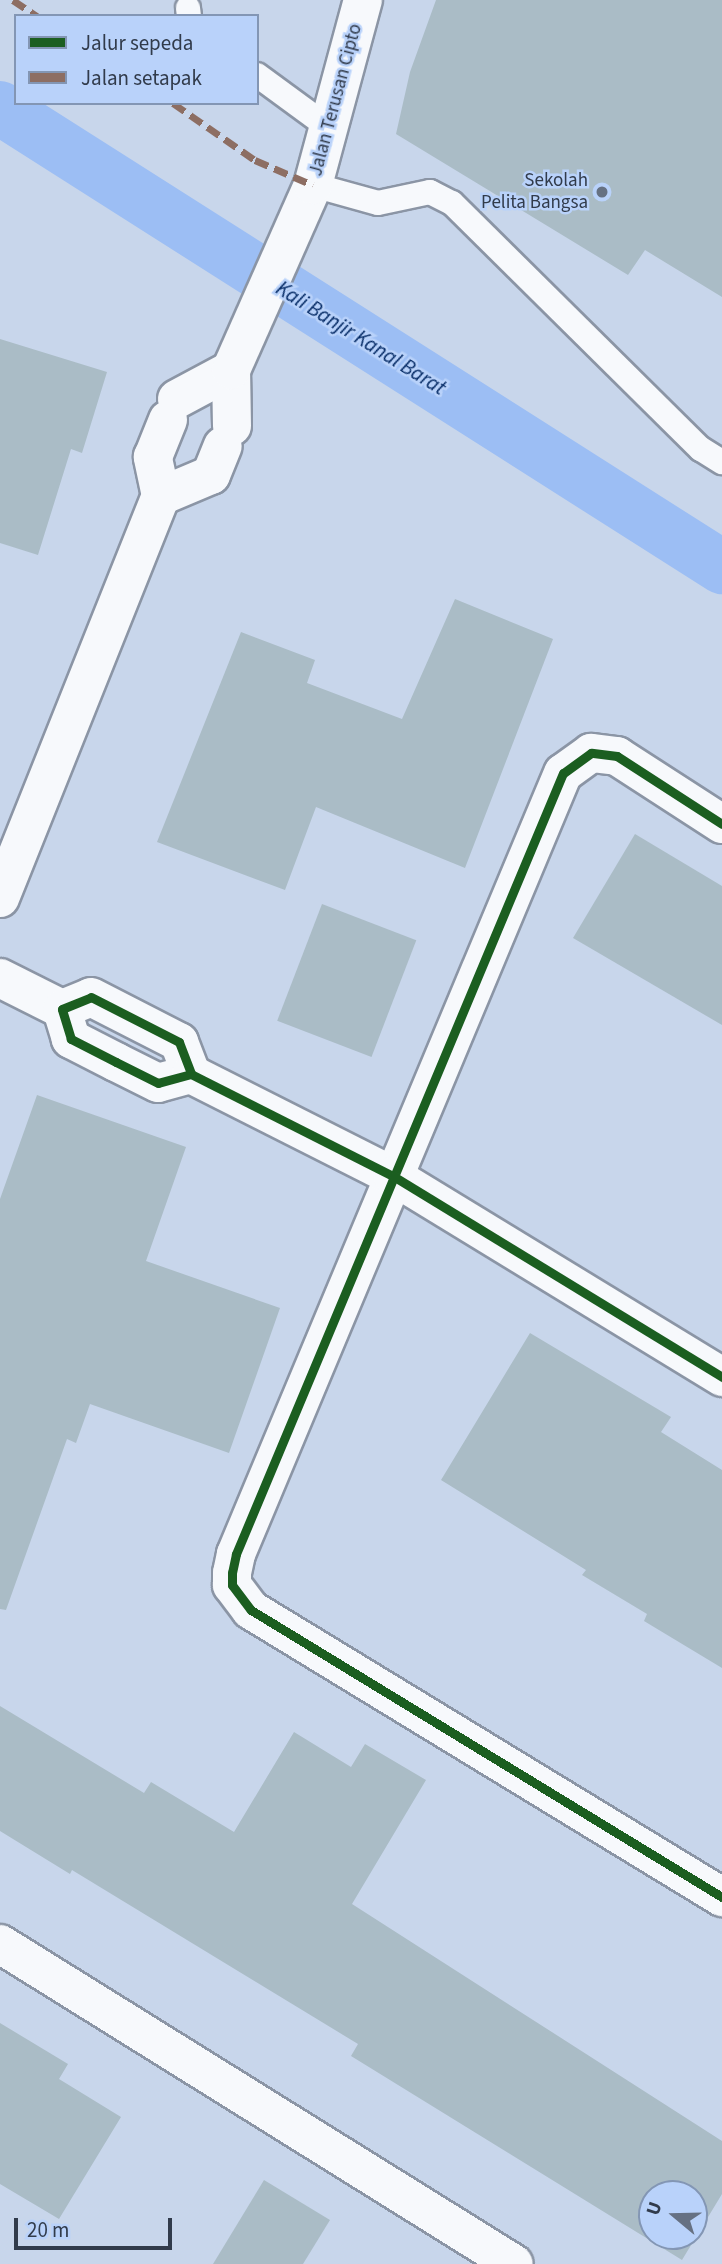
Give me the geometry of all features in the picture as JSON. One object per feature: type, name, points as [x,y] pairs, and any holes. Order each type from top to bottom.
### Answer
[{"type":"street","name":"Jalan Terusan Cipto","points":[[231,370],[310,193],[363,0]]},
{"type":"street","points":[[0,898],[161,496],[153,457],[173,410],[231,370]]},
{"type":"street","points":[[161,496],[211,475],[228,436],[231,370]]},
{"type":"street","points":[[722,824],[617,756],[591,754],[569,764],[393,1176],[236,1555],[232,1585],[250,1610],[722,1897]]},
{"type":"street","points":[[0,978],[62,1009],[71,1039],[158,1083],[191,1074],[393,1176],[722,1377]]},
{"type":"street","points":[[0,1944],[514,2264]]},
{"type":"lane","points":[[259,76],[328,127]]},
{"type":"lane","points":[[310,193],[378,203],[430,192],[452,204],[701,449],[722,462]]},
{"type":"building","name":"Sekolah Pelita Bangsa","points":[[436,0],[722,0],[722,297],[645,250],[628,275],[396,134],[410,72]]},
{"type":"building","points":[[0,339],[107,372],[82,453],[71,449],[38,555],[0,543]]},
{"type":"building","points":[[455,599],[553,639],[465,868],[316,807],[285,890],[157,842],[241,632],[315,660],[307,683],[402,719]]},
{"type":"building","points":[[635,834],[722,886],[722,1025],[573,938]]},
{"type":"building","points":[[322,904],[416,940],[371,1057],[277,1021]]},
{"type":"building","points":[[37,1095],[186,1147],[146,1261],[280,1308],[229,1453],[90,1404],[76,1443],[67,1439],[6,1610],[0,1609],[0,1199]]},
{"type":"building","points":[[530,1333],[671,1417],[661,1432],[722,1470],[722,1668],[644,1621],[647,1614],[582,1575],[586,1570],[441,1480]]},
{"type":"building","points":[[0,1706],[144,1793],[151,1782],[234,1832],[294,1732],[351,1767],[365,1744],[426,1780],[352,1904],[722,2141],[722,2194],[708,2217],[708,2180],[638,2180],[638,2233],[351,2056],[358,2044],[72,1870],[70,1874],[0,1831]]},
{"type":"building","points":[[0,2023],[68,2064],[59,2079],[121,2117],[59,2219],[0,2184]]},
{"type":"building","points":[[264,2180],[330,2220],[303,2264],[213,2264]]},
{"type":"building","points":[[666,2250],[688,2250],[682,2260]]},
{"type":"waterway","name":"Kali Banjir Kanal Barat","points":[[0,108],[722,567]]},
{"type":"marked path","points":[[13,0],[34,14]]},
{"type":"marked path","points":[[176,105],[255,160],[313,185]]},
{"type":"cycle path","points":[[722,824],[617,756],[591,753],[563,773],[236,1554],[232,1573],[232,1585],[251,1610],[722,1897]]},
{"type":"cycle path","points":[[191,1074],[158,1083],[116,1062],[71,1039],[62,1009],[91,997],[179,1042],[191,1074],[393,1176],[722,1377]]},
{"type":"place","name":"Sekolah Pelita Bangsa","points":[[602,192]]}]
